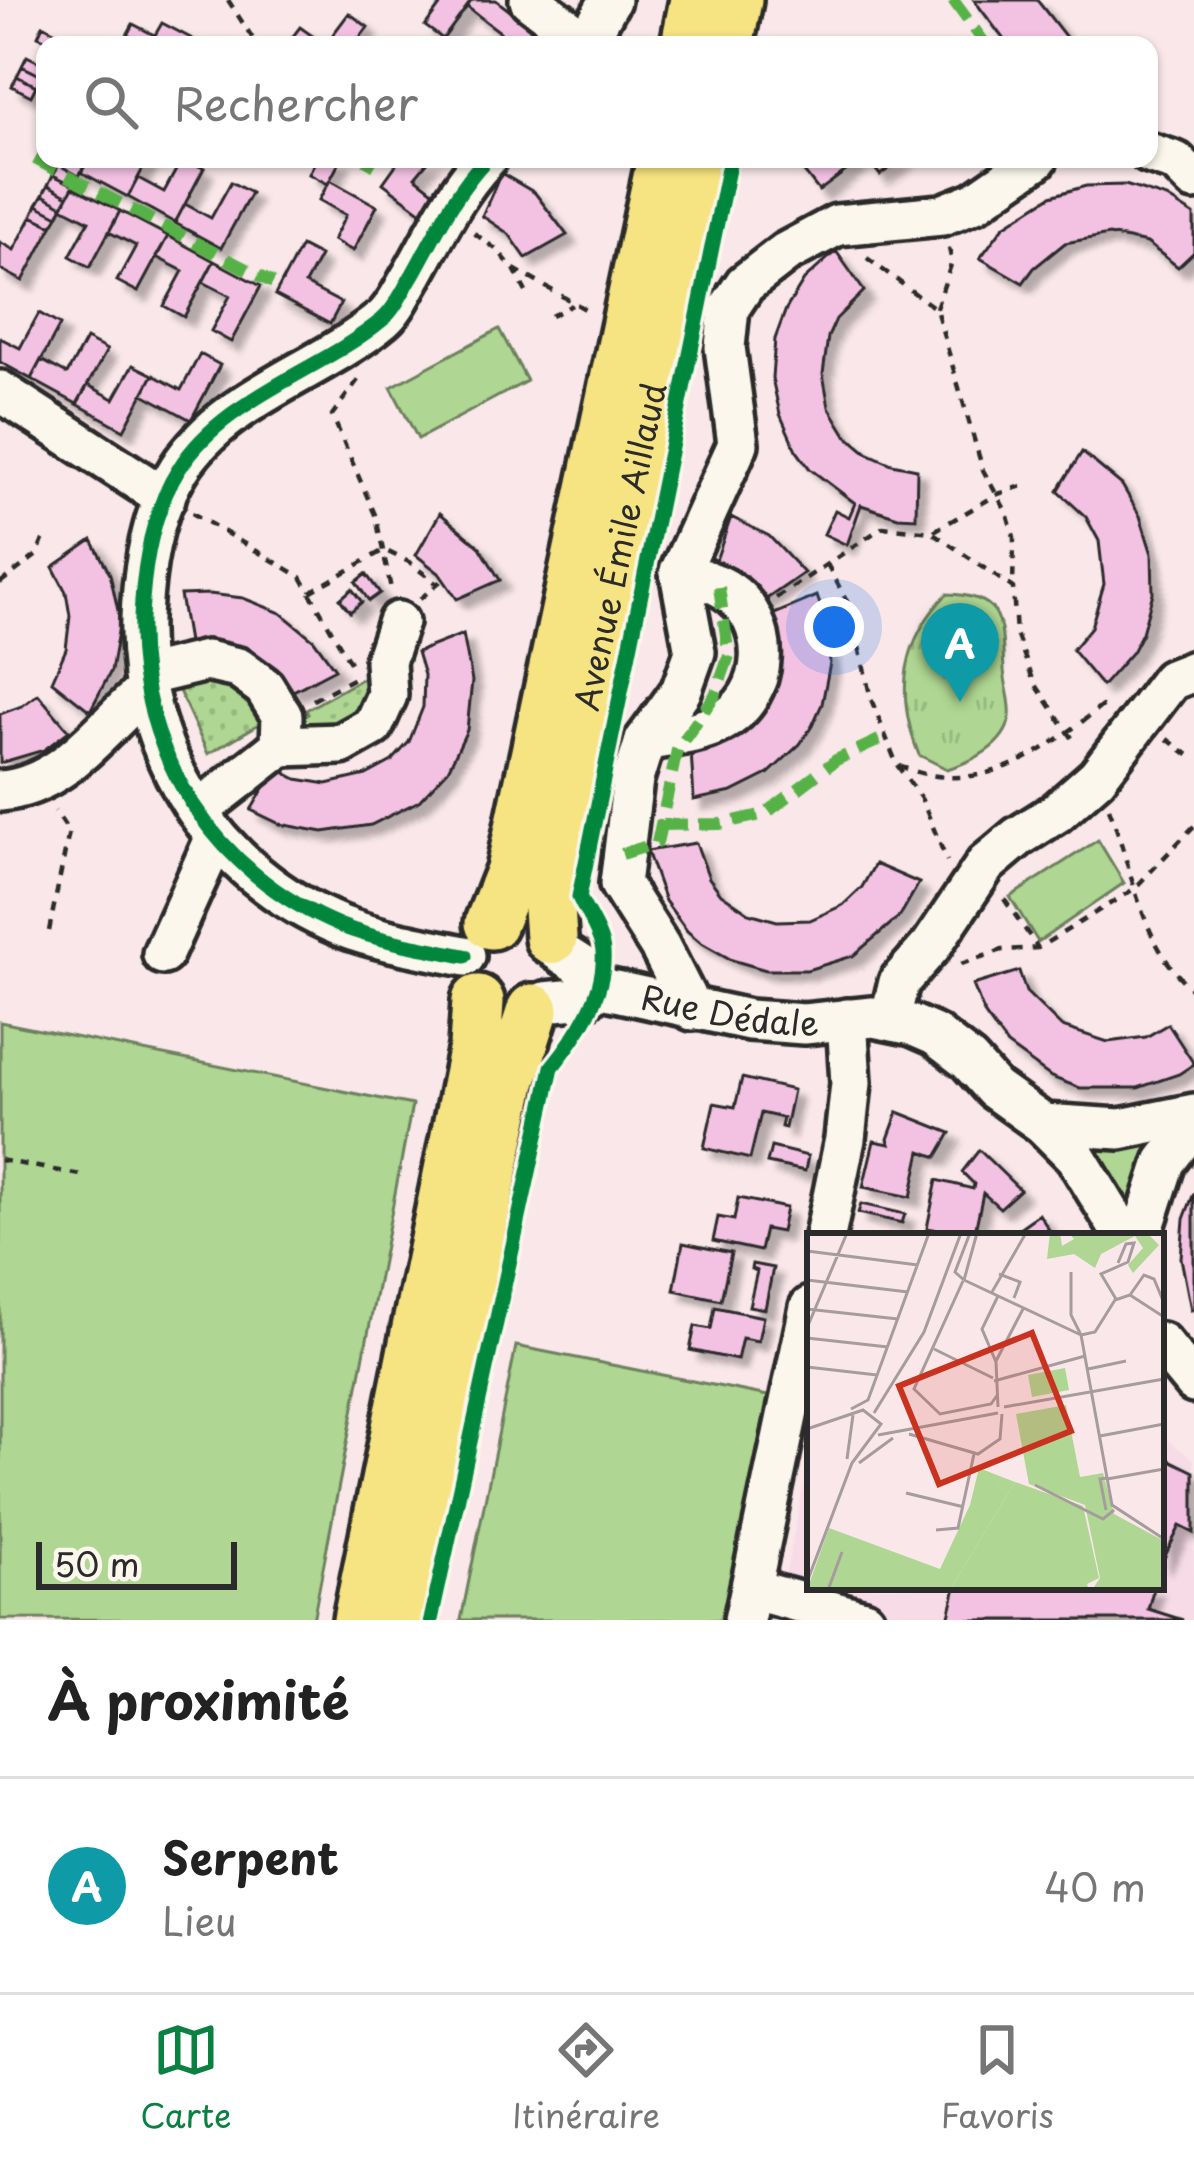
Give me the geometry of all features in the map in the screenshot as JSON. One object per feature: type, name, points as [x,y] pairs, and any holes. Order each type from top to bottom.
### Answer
[{"type":"main road","points":[[689,36],[696,0]]},
{"type":"main road","points":[[729,36],[736,0]]},
{"type":"main road","name":"Avenue Émile Aillaud","points":[[359,1620],[475,1047],[478,960],[512,870],[661,168]]},
{"type":"main road","name":"Avenue Émile Aillaud","points":[[554,944],[548,892],[700,168]]},
{"type":"main road","points":[[399,1620],[515,1061],[539,1006],[559,977],[554,944],[524,920],[478,960],[504,1015],[539,1006]]},
{"type":"street","points":[[530,0],[576,36]]},
{"type":"street","points":[[590,36],[610,0]]},
{"type":"street","points":[[1158,156],[1176,162],[1194,181]]},
{"type":"street","points":[[478,168],[462,185],[385,318],[214,429],[178,470],[151,542],[142,590],[140,653],[162,745],[207,825],[266,884],[342,926],[478,960]]},
{"type":"street","points":[[692,1010],[620,884],[623,831],[645,741],[681,691],[695,652],[680,572],[737,444],[725,347],[729,308],[745,284],[785,253],[837,225],[942,215],[975,202],[1024,168]]},
{"type":"street","points":[[0,391],[166,498]]},
{"type":"street","points":[[645,741],[723,721],[742,706],[760,669],[760,636],[750,612],[726,590],[680,572]]},
{"type":"street","points":[[282,731],[341,744],[373,726],[387,695],[385,661],[398,622]]},
{"type":"street","points":[[0,791],[56,773],[89,747],[145,683],[206,661],[238,668],[264,687],[282,731]]},
{"type":"street","points":[[890,1019],[899,982],[931,946],[986,864],[1056,814],[1096,777],[1171,680],[1194,671]]},
{"type":"street","points":[[163,954],[207,825],[282,731]]},
{"type":"street","name":"Rue Dédale","points":[[554,944],[591,972],[598,987],[692,1010],[804,1024],[848,1018],[912,1025],[953,1047],[994,1088],[1043,1124],[1076,1157],[1122,1233]]},
{"type":"street","points":[[539,1006],[586,998],[598,987]]},
{"type":"street","name":"Rue Dédale","points":[[826,1233],[851,1083],[848,1018]]},
{"type":"street","points":[[1043,1124],[1139,1128],[1194,1114]]},
{"type":"street","points":[[1142,1233],[1165,1162],[1194,1124]]},
{"type":"street","points":[[807,1321],[748,1605],[863,1620]]},
{"type":"street","points":[[1164,1347],[1194,1383]]},
{"type":"path","points":[[228,0],[251,36]]},
{"type":"path","points":[[446,214],[497,250],[526,292]]},
{"type":"path","points":[[942,215],[952,262],[935,310],[983,470],[1014,537],[1016,634],[1034,682],[1096,777],[1129,862],[1138,908],[1157,946],[1194,992]]},
{"type":"path","points":[[837,225],[854,248],[935,310]]},
{"type":"path","points":[[514,269],[603,319]]},
{"type":"path","points":[[551,316],[575,303]]},
{"type":"path","points":[[368,365],[332,415],[376,517],[398,622]]},
{"type":"path","points":[[932,532],[1025,484]]},
{"type":"path","points":[[166,498],[301,577],[358,676]]},
{"type":"path","points":[[750,612],[883,527],[932,532],[1013,588]]},
{"type":"path","points":[[0,583],[37,555],[44,535]]},
{"type":"path","points":[[310,592],[384,550]]},
{"type":"path","points":[[384,550],[410,562],[437,584]]},
{"type":"path","points":[[827,564],[850,607],[871,699],[897,765],[922,800],[966,891],[1003,897],[1038,948]]},
{"type":"path","points":[[282,731],[369,670]]},
{"type":"path","points":[[897,765],[925,777],[984,776],[1070,732],[1102,706],[1139,717]]},
{"type":"path","points":[[40,778],[69,832],[49,932]]},
{"type":"path","points":[[931,946],[960,964],[1002,950],[1038,948],[1134,889],[1194,826]]},
{"type":"path","points":[[0,1160],[86,1176]]},
{"type":"shaded area","points":[[1164,1437],[1194,1460],[1194,1620],[776,1620],[807,1470],[807,1590],[1164,1590]]},
{"type":"green space","points":[[499,329],[527,381],[418,439],[391,387]]},
{"type":"green space","points":[[947,594],[980,600],[996,615],[1010,712],[1007,727],[995,744],[947,769],[919,755],[905,690],[920,631]]},
{"type":"green space","points":[[377,670],[365,723],[299,729],[305,725],[301,718],[308,714],[306,710]]},
{"type":"green space","points":[[230,675],[271,717],[208,754],[174,680]]},
{"type":"green space","points":[[1098,840],[1124,883],[1038,942],[1010,897]]},
{"type":"green space","points":[[0,1022],[412,1105],[313,1620],[0,1619]]},
{"type":"green space","points":[[1165,1130],[1130,1212],[1085,1136]]},
{"type":"green space","points":[[516,1346],[768,1396],[723,1620],[461,1620]]},
{"type":"building","points":[[444,0],[472,0],[445,36],[425,26]]},
{"type":"building","points":[[472,0],[496,0],[532,28],[526,36],[497,36],[500,32],[467,7]]},
{"type":"building","points":[[974,0],[1037,0],[1065,36],[1001,36]]},
{"type":"building","points":[[349,13],[368,27],[361,36],[332,36]]},
{"type":"building","points":[[162,23],[187,36],[154,36]]},
{"type":"building","points":[[133,24],[154,35],[129,36]]},
{"type":"building","points":[[43,25],[63,36],[38,36]]},
{"type":"building","points":[[27,56],[36,60],[36,73],[22,66]]},
{"type":"building","points":[[22,66],[36,73],[36,86],[17,76]]},
{"type":"building","points":[[17,76],[36,86],[31,96],[12,86]]},
{"type":"building","points":[[57,168],[64,168],[79,176],[74,185],[53,175]]},
{"type":"building","points":[[83,168],[143,168],[128,197],[81,172]]},
{"type":"building","points":[[177,168],[204,168],[175,223],[128,197],[138,178],[164,192]]},
{"type":"building","points":[[312,168],[336,168],[328,184],[309,174]]},
{"type":"building","points":[[394,168],[422,168],[415,177],[437,194],[423,213],[383,183]]},
{"type":"building","points":[[801,168],[850,168],[819,191]]},
{"type":"building","points":[[501,173],[535,193],[567,235],[526,258],[509,234],[482,216]]},
{"type":"building","points":[[53,175],[74,185],[68,196],[48,185]]},
{"type":"building","points":[[330,180],[377,206],[353,251],[333,240],[346,215],[319,200]]},
{"type":"building","points":[[231,182],[251,193],[221,248],[175,223],[185,204],[211,218]]},
{"type":"building","points":[[48,185],[68,196],[63,206],[43,195]]},
{"type":"building","points":[[1125,185],[1167,198],[1194,215],[1194,252],[1178,267],[1147,243],[1109,235],[1065,243],[1023,283],[980,258],[1004,226],[1051,196],[1086,186]]},
{"type":"building","points":[[73,187],[120,211],[90,267],[70,256],[89,221],[62,207]]},
{"type":"building","points":[[43,195],[63,206],[58,216],[37,205]]},
{"type":"building","points":[[37,205],[58,216],[52,226],[32,216]]},
{"type":"building","points":[[120,211],[168,236],[138,292],[117,281],[136,246],[109,232]]},
{"type":"building","points":[[32,216],[52,226],[23,281],[0,269],[0,242],[14,250]]},
{"type":"building","points":[[168,236],[214,261],[184,317],[164,306],[183,271],[156,257]]},
{"type":"building","points":[[301,246],[320,256],[305,284],[341,303],[330,324],[275,295]]},
{"type":"building","points":[[836,251],[864,291],[836,319],[828,337],[823,374],[829,407],[846,435],[867,453],[917,469],[916,518],[861,505],[847,545],[824,534],[835,510],[849,517],[855,503],[810,469],[796,450],[780,414],[772,378],[775,339],[786,309],[804,280]]},
{"type":"building","points":[[214,261],[261,286],[231,342],[211,331],[230,296],[203,282]]},
{"type":"building","points":[[39,313],[60,325],[31,379],[0,362],[0,338],[20,348]]},
{"type":"building","points":[[86,339],[107,350],[77,404],[31,379],[41,360],[67,374]]},
{"type":"building","points":[[200,354],[220,365],[191,420],[143,394],[153,375],[181,390]]},
{"type":"building","points":[[133,365],[153,375],[124,430],[77,404],[88,385],[114,399]]},
{"type":"building","points":[[1082,452],[1122,485],[1140,516],[1152,554],[1153,593],[1142,633],[1102,686],[1072,650],[1091,627],[1104,584],[1099,541],[1086,517],[1058,491]]},
{"type":"building","points":[[440,513],[480,547],[500,580],[457,599],[439,573],[416,555]]},
{"type":"building","points":[[731,517],[769,536],[804,573],[765,600],[739,575],[715,563]]},
{"type":"building","points":[[92,540],[110,574],[120,620],[111,671],[90,711],[52,681],[66,649],[70,616],[66,592],[53,567]]},
{"type":"building","points":[[366,574],[380,593],[369,601],[356,582]]},
{"type":"building","points":[[352,589],[362,602],[350,612],[340,599]]},
{"type":"building","points":[[180,595],[243,598],[281,613],[314,640],[335,669],[293,691],[272,667],[246,650],[218,642],[188,642]]},
{"type":"building","points":[[817,596],[826,622],[830,663],[812,726],[768,774],[732,792],[694,800],[691,750],[735,736],[760,715],[774,690],[780,660],[772,615]]},
{"type":"building","points":[[463,634],[472,681],[467,730],[448,770],[419,801],[371,825],[323,832],[280,824],[251,810],[276,768],[297,779],[327,784],[366,775],[392,761],[409,742],[423,707],[424,675],[417,652]]},
{"type":"building","points":[[38,694],[69,731],[44,750],[0,763],[0,714]]},
{"type":"building","points":[[696,843],[709,878],[721,894],[749,913],[777,921],[810,920],[843,905],[862,887],[875,864],[919,883],[900,916],[853,956],[807,970],[766,970],[732,960],[700,942],[665,901],[647,851]]},
{"type":"building","points":[[1019,971],[1026,992],[1062,1027],[1108,1042],[1146,1037],[1168,1024],[1194,1064],[1138,1088],[1080,1088],[1051,1077],[1007,1045],[985,1015],[973,985]]},
{"type":"building","points":[[742,1078],[793,1090],[785,1128],[781,1127],[783,1118],[761,1113],[750,1159],[704,1148],[714,1103],[735,1107]]},
{"type":"building","points":[[898,1112],[951,1133],[937,1157],[921,1151],[911,1197],[863,1187],[874,1141],[890,1144]]},
{"type":"building","points":[[771,1147],[808,1156],[805,1171],[767,1163]]},
{"type":"building","points":[[979,1150],[1020,1190],[1000,1208],[983,1193],[975,1233],[927,1228],[937,1180],[973,1189],[962,1172]]},
{"type":"building","points":[[1194,1193],[1191,1310],[1181,1258],[1184,1219]]},
{"type":"building","points":[[738,1198],[786,1208],[781,1232],[765,1229],[760,1251],[713,1241],[718,1217],[734,1220]]},
{"type":"building","points":[[861,1204],[905,1214],[902,1223],[858,1213]]},
{"type":"building","points":[[1039,1214],[1051,1233],[1016,1233]]},
{"type":"building","points":[[683,1243],[731,1253],[721,1300],[674,1290]]},
{"type":"building","points":[[752,1264],[773,1268],[765,1309],[749,1306],[757,1271],[751,1269]]},
{"type":"building","points":[[715,1307],[763,1317],[758,1341],[742,1338],[737,1360],[690,1350],[695,1326],[711,1329]]},
{"type":"building","points":[[1164,1457],[1194,1472],[1194,1533],[1180,1526],[1164,1558]]},
{"type":"building","points":[[955,1590],[1153,1590],[1148,1609],[1183,1620],[948,1620]]},
{"type":"marked path","points":[[953,0],[979,36]]},
{"type":"marked path","points":[[52,168],[273,283]]},
{"type":"marked path","points":[[622,854],[657,843],[677,750],[715,695],[729,656],[719,587]]},
{"type":"marked path","points":[[663,825],[720,824],[765,814],[836,760],[886,737]]},
{"type":"cycle path","points":[[465,956],[341,926],[296,904],[221,842],[192,804],[169,761],[143,668],[141,618],[151,541],[179,469],[221,423],[358,338],[388,314],[478,168]]},
{"type":"cycle path","points":[[431,1620],[552,1067],[580,1028],[600,983],[602,945],[579,897],[728,168]]},
{"type":"place","name":"Serpent","points":[[960,702]]}]
